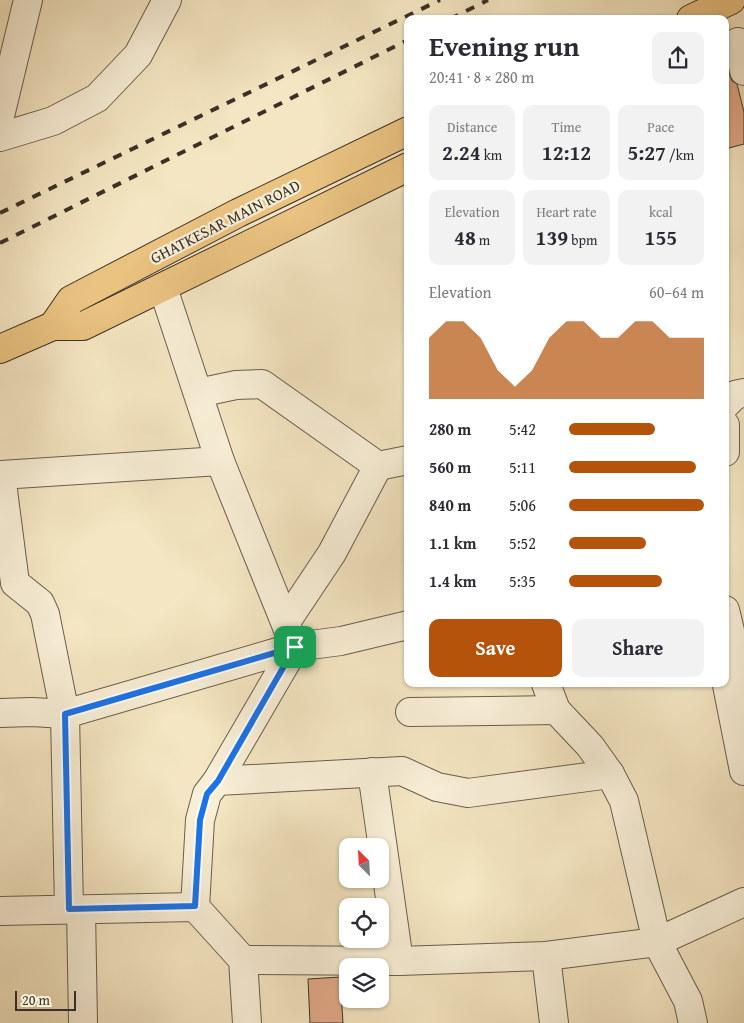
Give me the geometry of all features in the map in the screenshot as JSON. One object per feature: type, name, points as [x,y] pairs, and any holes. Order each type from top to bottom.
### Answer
[{"type":"main road","points":[[699,15],[730,0]]},
{"type":"main road","name":"GHATKESAR MAIN ROAD","points":[[53,326],[71,300],[238,213],[404,133]]},
{"type":"main road","name":"GHATKESAR MAIN ROAD","points":[[1,344],[53,326],[83,326],[404,169]]},
{"type":"street","points":[[2,103],[28,0]]},
{"type":"street","points":[[0,137],[53,121],[97,98],[138,55],[167,0]]},
{"type":"street","points":[[736,43],[744,71]]},
{"type":"street","points":[[163,288],[220,461],[291,634]]},
{"type":"street","points":[[198,392],[236,385],[262,384],[378,466],[404,461]]},
{"type":"street","points":[[729,401],[734,395],[744,393]]},
{"type":"street","points":[[83,1023],[65,714],[45,614],[40,603],[15,583],[0,475],[220,461]]},
{"type":"street","points":[[248,1023],[243,960],[195,906],[200,820],[207,794],[218,781],[378,466]]},
{"type":"street","points":[[0,713],[65,714],[291,634],[341,641],[404,627]]},
{"type":"street","points":[[729,627],[744,689]]},
{"type":"street","points":[[547,687],[556,710],[590,746],[610,774],[624,801],[657,942],[688,1001],[693,1023]]},
{"type":"street","points":[[727,687],[744,771]]},
{"type":"street","points":[[410,712],[556,710]]},
{"type":"street","points":[[218,781],[402,771],[437,787],[468,793],[610,774]]},
{"type":"street","points":[[372,772],[399,961]]},
{"type":"street","points":[[243,960],[399,961],[546,956],[657,942],[744,902]]},
{"type":"street","points":[[0,911],[195,906]]},
{"type":"street","points":[[546,956],[554,1023]]},
{"type":"building","points":[[729,72],[732,81],[737,84],[744,112],[744,144],[729,148]]},
{"type":"building","points":[[339,977],[339,1008],[342,1008],[343,1023],[310,1023],[308,979]]},
{"type":"railway","points":[[409,15],[440,0]]},
{"type":"railway","points":[[458,15],[488,0]]},
{"type":"railway","points":[[0,213],[404,17]]},
{"type":"railway","points":[[0,243],[404,42]]},
{"type":"route","points":[[295,647],[218,781],[207,794],[200,820],[195,906],[69,909],[65,714],[295,647]]}]
